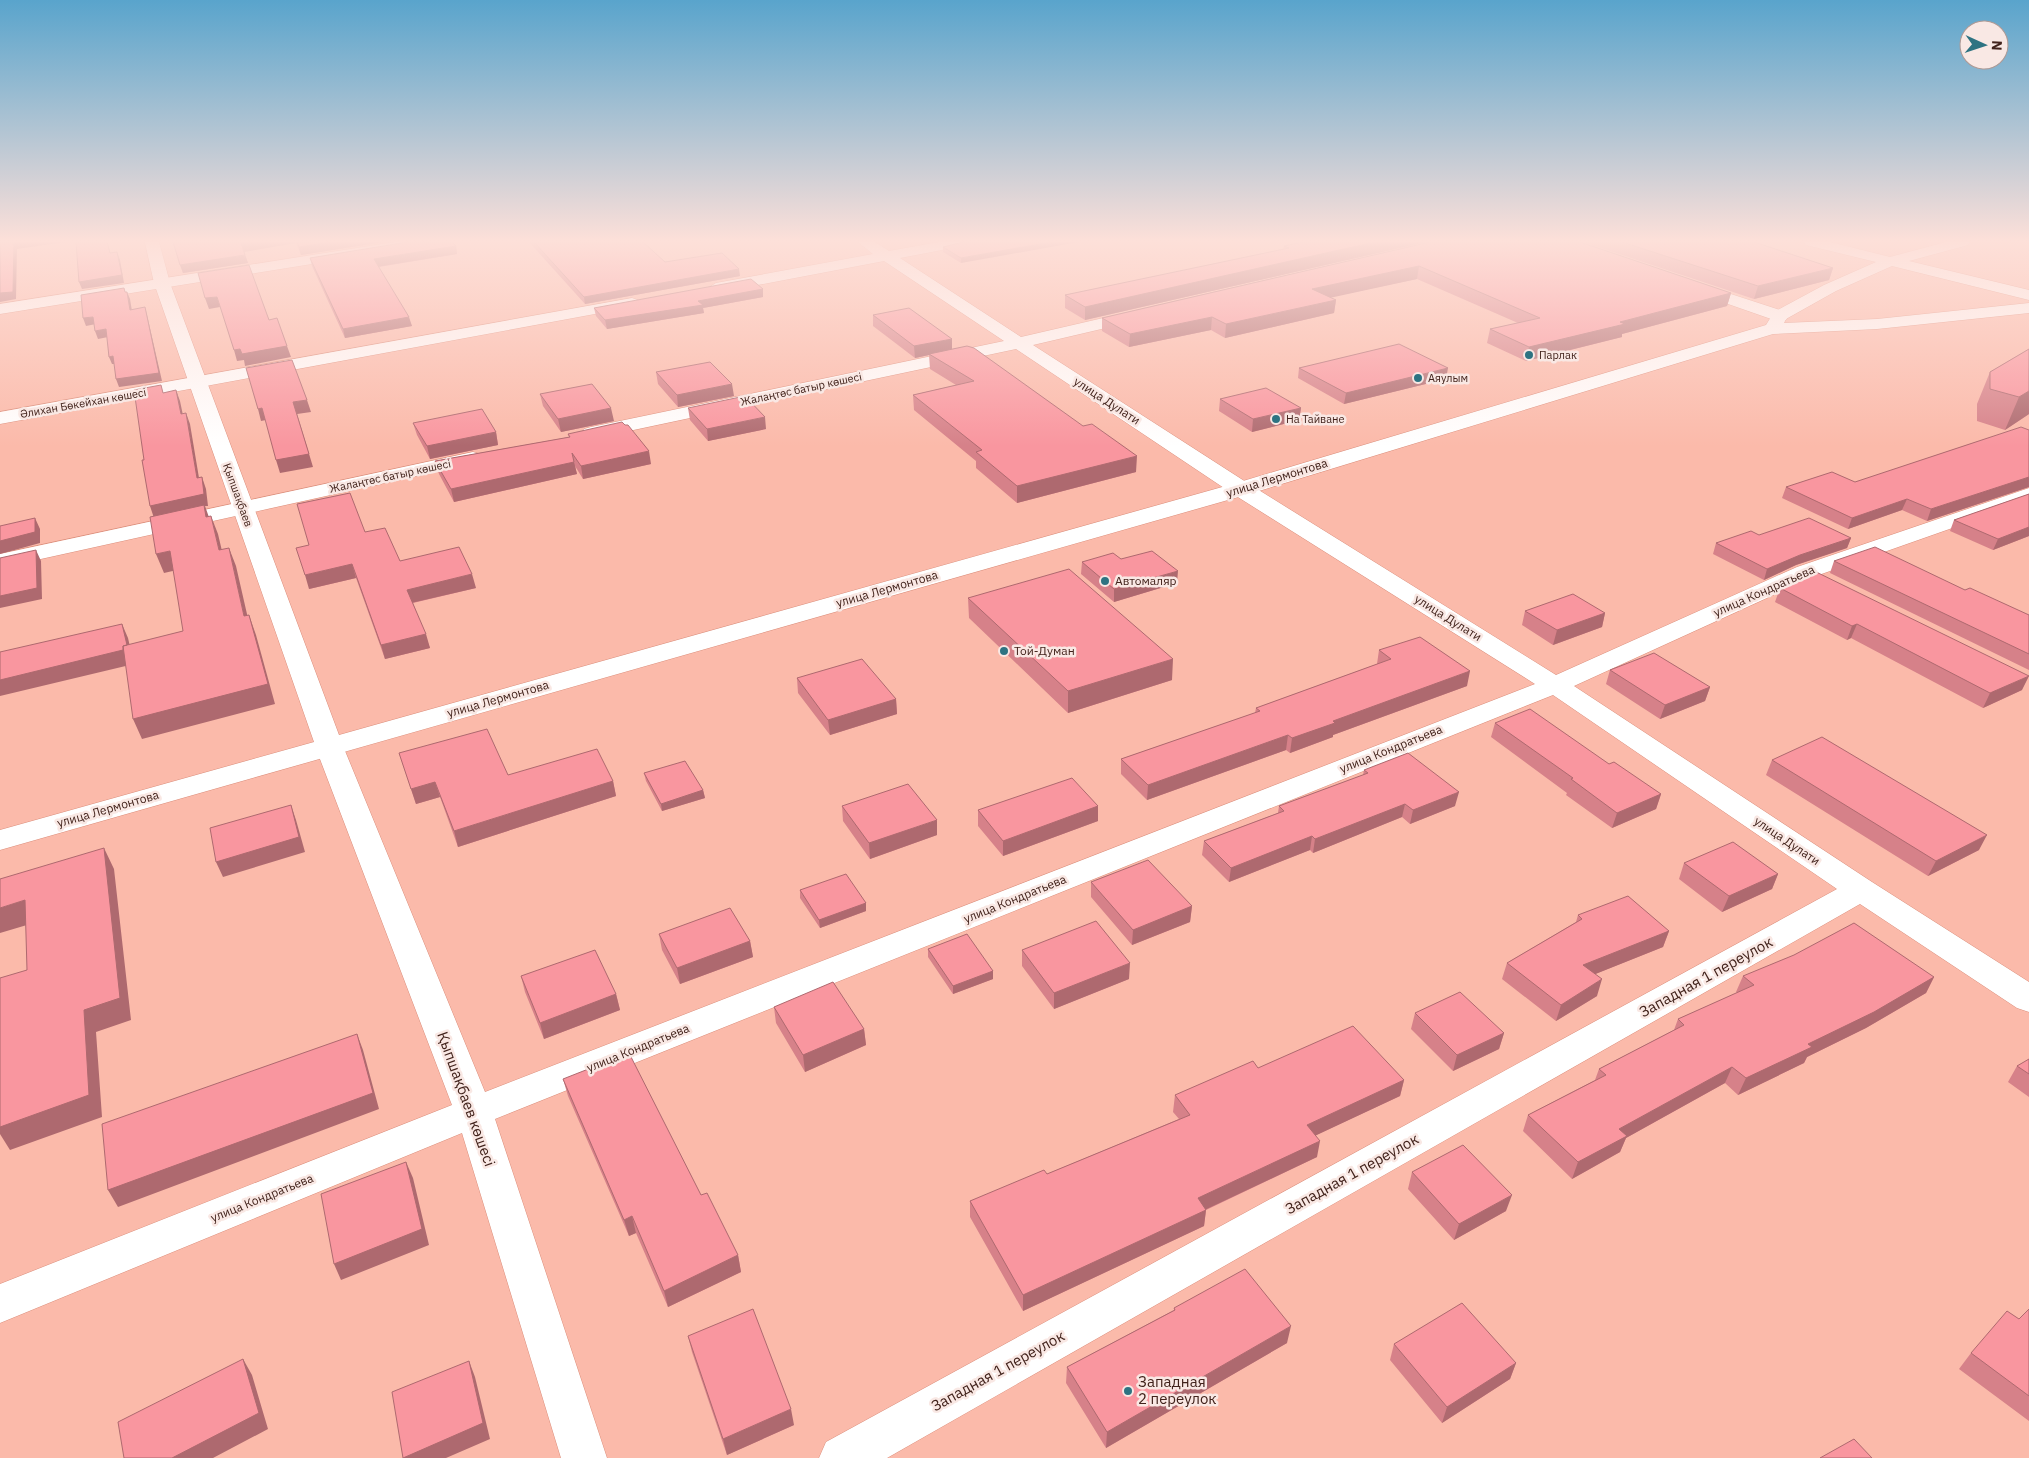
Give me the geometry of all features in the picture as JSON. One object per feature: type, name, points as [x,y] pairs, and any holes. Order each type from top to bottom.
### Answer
[{"type":"street","name":"Қыпшақбаев","points":[[172,310],[329,746]]},
{"type":"street","name":"Әлихан Бөкейхан көшесі","points":[[0,418],[594,310]]},
{"type":"street","name":"улица Дулати","points":[[968,310],[1241,489],[1555,685],[1861,890],[2029,999]]},
{"type":"street","points":[[1747,310],[1776,322],[2029,325]]},
{"type":"street","points":[[1776,322],[1795,310]]},
{"type":"street","points":[[1877,324],[2010,310]]},
{"type":"street","name":"Жалаңтөс батыр көшесі","points":[[569,437],[1018,343],[1154,312]]},
{"type":"street","name":"улица Лермонтова","points":[[0,840],[1241,489],[1776,322]]},
{"type":"street","name":"Жалаңтөс батыр көшесі","points":[[0,561],[492,454]]},
{"type":"street","name":"улица Кондратьева","points":[[0,1304],[474,1112],[1555,685],[2029,494]]},
{"type":"street","name":"Қыпшақбаев көшесі","points":[[329,746],[474,1112],[584,1458]]},
{"type":"street","name":"Западная 1 переулок","points":[[842,1458],[1861,890]]},
{"type":"building","points":[[82,310],[146,310],[159,373],[116,379],[113,356],[109,357],[106,329],[95,331],[93,317],[83,318]]},
{"type":"building","points":[[221,310],[265,310],[269,320],[277,318],[287,346],[242,354],[240,349],[234,350]]},
{"type":"building","points":[[334,310],[405,310],[409,317],[343,329]]},
{"type":"building","points":[[596,310],[670,310],[605,320]]},
{"type":"building","points":[[899,310],[912,310],[952,339],[914,346],[873,315]]},
{"type":"building","points":[[1136,310],[1290,310],[1226,324],[1212,317],[1130,334],[1102,318]]},
{"type":"building","points":[[1521,310],[1666,310],[1620,322],[1625,324],[1529,347],[1490,329],[1540,318]]},
{"type":"building","points":[[1399,344],[1448,368],[1346,393],[1299,368]]},
{"type":"building","points":[[967,346],[974,348],[1083,426],[1092,424],[1137,456],[1017,486],[976,452],[982,450],[913,395],[974,381],[929,354]]},
{"type":"building","points":[[2029,349],[2029,391],[2019,397],[1990,389],[1990,372]]},
{"type":"building","points":[[292,360],[307,400],[293,402],[309,454],[276,460],[262,408],[258,409],[246,368]]},
{"type":"building","points":[[710,362],[732,384],[677,395],[656,372]]},
{"type":"building","points":[[592,384],[611,408],[558,419],[540,394]]},
{"type":"building","points":[[161,385],[163,393],[176,390],[181,414],[186,413],[197,478],[202,477],[204,494],[150,506],[142,460],[144,460],[134,390]]},
{"type":"building","points":[[1266,388],[1301,408],[1253,419],[1220,399]]},
{"type":"building","points":[[745,396],[765,417],[707,429],[688,408]]},
{"type":"building","points":[[482,409],[496,432],[427,446],[413,423]]},
{"type":"building","points":[[622,422],[628,425],[649,451],[581,466],[572,453],[574,462],[451,489],[435,461],[570,437],[568,434]]},
{"type":"building","points":[[2021,427],[2029,430],[2029,477],[1931,509],[1907,499],[1852,518],[1786,487],[1832,472],[1855,482]]},
{"type":"building","points":[[350,493],[365,532],[385,528],[400,561],[459,547],[472,574],[407,590],[426,634],[381,645],[352,564],[305,575],[296,548],[309,545],[297,504]]},
{"type":"building","points":[[2029,494],[2029,527],[1998,539],[1954,520]]},
{"type":"building","points":[[204,505],[206,517],[211,516],[219,550],[229,548],[244,616],[249,615],[268,684],[133,719],[123,646],[183,631],[170,551],[156,554],[150,517]]},
{"type":"building","points":[[35,518],[35,532],[0,541],[0,526]]},
{"type":"building","points":[[1809,518],[1851,538],[1800,555],[1767,569],[1716,543],[1751,531],[1759,535]]},
{"type":"building","points":[[1875,547],[1965,590],[1970,588],[2029,615],[2029,654],[1834,561]]},
{"type":"building","points":[[36,550],[37,588],[0,596],[0,558]]},
{"type":"building","points":[[1152,551],[1178,571],[1114,589],[1082,562],[1113,553],[1121,559]]},
{"type":"building","points":[[1069,569],[1173,659],[1068,691],[968,598]]},
{"type":"building","points":[[1810,569],[2029,676],[1990,693],[1857,624],[1852,626],[1780,588],[1798,581],[1791,578]]},
{"type":"building","points":[[1573,594],[1605,613],[1557,630],[1525,611]]},
{"type":"building","points":[[122,624],[127,645],[123,646],[123,650],[0,680],[0,652]]},
{"type":"building","points":[[1420,637],[1470,671],[1333,721],[1335,723],[1292,738],[1288,735],[1148,785],[1121,759],[1260,711],[1256,708],[1391,659],[1379,650]]},
{"type":"building","points":[[1654,653],[1710,687],[1665,705],[1610,670]]},
{"type":"building","points":[[862,659],[896,699],[828,720],[797,678]]},
{"type":"building","points":[[1530,709],[1609,764],[1614,762],[1661,794],[1617,813],[1571,779],[1573,778],[1495,723]]},
{"type":"building","points":[[487,729],[508,775],[597,749],[613,781],[454,831],[435,782],[411,789],[399,753]]},
{"type":"building","points":[[1822,737],[1987,835],[1936,861],[1772,760]]},
{"type":"building","points":[[1408,753],[1459,792],[1413,810],[1405,804],[1315,839],[1312,836],[1231,868],[1204,841],[1284,811],[1279,806],[1368,773],[1364,770]]},
{"type":"building","points":[[685,761],[703,790],[661,804],[644,773]]},
{"type":"building","points":[[1072,778],[1098,806],[1003,841],[978,810]]},
{"type":"building","points":[[908,784],[937,820],[869,843],[842,806]]},
{"type":"building","points":[[291,805],[299,837],[216,862],[210,828]]},
{"type":"building","points":[[1733,842],[1778,874],[1729,896],[1684,863]]},
{"type":"building","points":[[104,848],[120,998],[84,1010],[89,1095],[0,1127],[0,978],[27,970],[25,900],[0,908],[0,879]]},
{"type":"building","points":[[1148,860],[1192,906],[1133,930],[1091,882]]},
{"type":"building","points":[[846,874],[866,903],[819,920],[800,890]]},
{"type":"building","points":[[1628,896],[1669,931],[1583,965],[1602,979],[1561,1005],[1507,963],[1582,919],[1578,915]]},
{"type":"building","points":[[730,908],[750,941],[677,968],[659,934]]},
{"type":"building","points":[[1096,921],[1130,963],[1054,993],[1022,950]]},
{"type":"building","points":[[1854,923],[1934,977],[1874,1012],[1808,1044],[1812,1047],[1746,1078],[1732,1067],[1619,1129],[1627,1136],[1578,1162],[1528,1115],[1606,1075],[1599,1069],[1684,1025],[1678,1019],[1754,985],[1743,976],[1794,955]]},
{"type":"building","points":[[967,934],[993,971],[953,986],[928,949]]},
{"type":"building","points":[[595,950],[616,994],[540,1023],[521,976]]},
{"type":"building","points":[[833,982],[864,1029],[803,1055],[774,1007]]},
{"type":"building","points":[[1460,992],[1504,1033],[1457,1055],[1415,1013]]},
{"type":"building","points":[[1353,1026],[1404,1080],[1307,1125],[1320,1141],[1198,1198],[1206,1210],[1023,1295],[970,1201],[1044,1170],[1047,1174],[1190,1115],[1175,1095],[1253,1061],[1258,1068]]},
{"type":"building","points":[[357,1034],[373,1093],[108,1190],[102,1124]]},
{"type":"building","points":[[629,1053],[701,1195],[707,1193],[738,1255],[664,1291],[632,1216],[624,1220],[563,1079]]},
{"type":"building","points":[[2029,1059],[2029,1074],[2017,1066]]},
{"type":"building","points":[[1463,1145],[1512,1195],[1459,1224],[1412,1172]]},
{"type":"building","points":[[406,1162],[422,1229],[334,1264],[321,1194]]},
{"type":"building","points":[[1245,1269],[1291,1326],[1107,1432],[1067,1367],[1175,1310],[1174,1308]]},
{"type":"building","points":[[1462,1303],[1516,1363],[1447,1407],[1394,1344]]},
{"type":"building","points":[[753,1309],[791,1409],[723,1439],[688,1336]]},
{"type":"building","points":[[2029,1309],[2029,1396],[1971,1353],[2007,1311],[2019,1319]]},
{"type":"building","points":[[243,1359],[259,1413],[172,1458],[124,1458],[118,1422]]},
{"type":"building","points":[[469,1361],[483,1423],[403,1458],[392,1392]]},
{"type":"building","points":[[1854,1439],[1872,1458],[1820,1458]]},
{"type":"place","name":"Парлак","points":[[1529,355]]},
{"type":"place","name":"Аяулым","points":[[1418,378]]},
{"type":"place","name":"На Тайване","points":[[1276,419]]},
{"type":"place","name":"Автомаляр","points":[[1105,581]]},
{"type":"place","name":"Той-Думан","points":[[1004,651]]},
{"type":"place","name":"Западная 2 переулок","points":[[1128,1391]]}]
